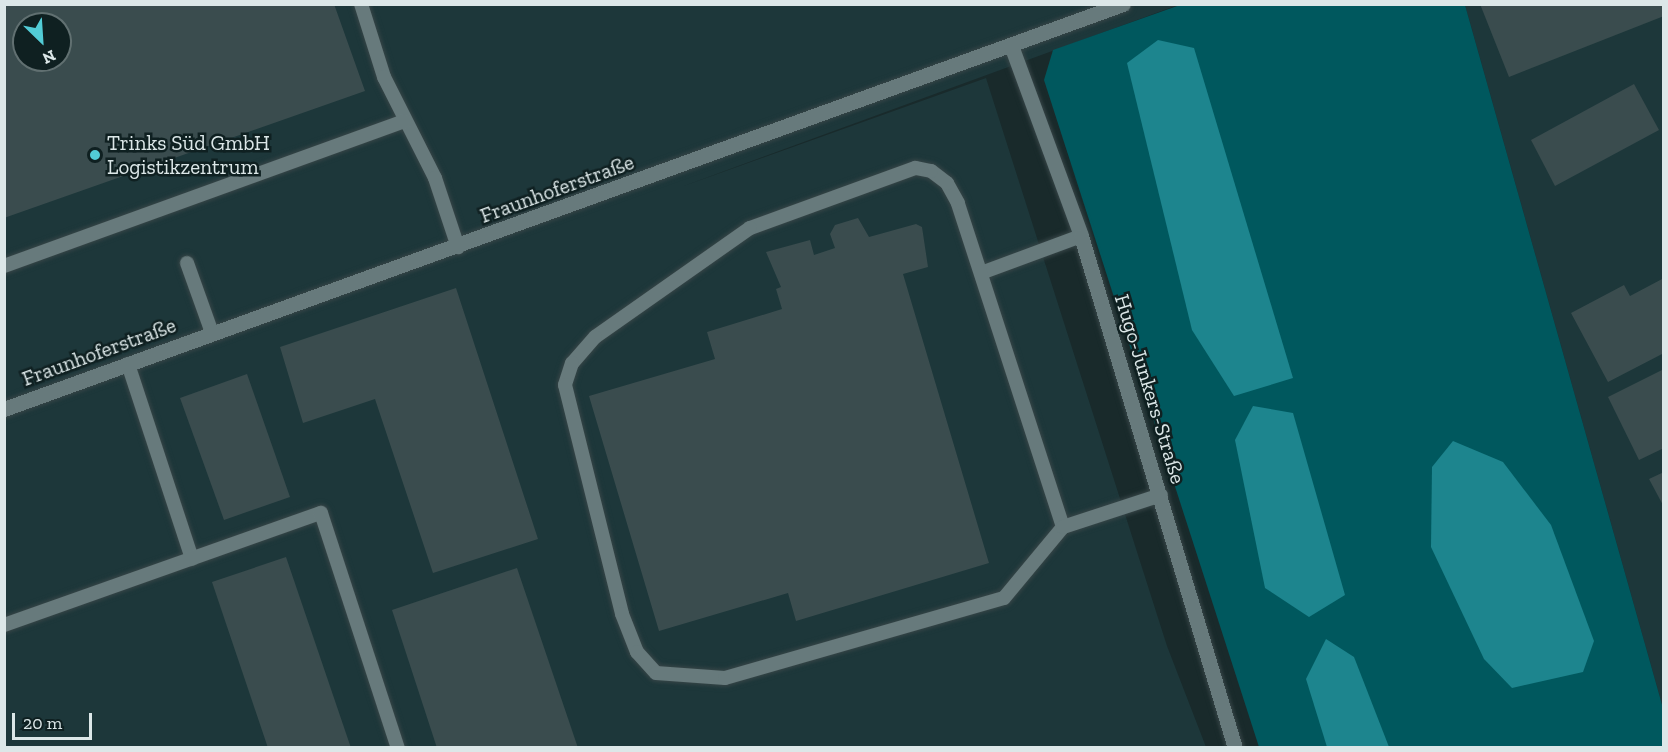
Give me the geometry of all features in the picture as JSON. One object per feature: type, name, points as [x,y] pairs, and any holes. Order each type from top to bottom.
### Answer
[{"type":"street","name":"Fraunhoferstraße","points":[[4,409],[1012,48],[1123,4]]},
{"type":"street","name":"Hugo-Junkers-Straße","points":[[1012,48],[1081,236],[1161,495],[1235,747]]},
{"type":"lane","points":[[361,4],[384,77],[435,178],[458,247]]},
{"type":"lane","points":[[4,266],[405,121]]},
{"type":"lane","points":[[1063,527],[981,273],[947,183],[915,168],[750,228],[595,338],[572,363],[565,385],[622,614],[637,652],[656,673],[725,678],[1004,598],[1063,527],[1161,495]]},
{"type":"lane","points":[[981,273],[1081,236]]},
{"type":"lane","points":[[187,263],[212,333]]},
{"type":"lane","points":[[128,364],[192,560]]},
{"type":"lane","points":[[4,625],[321,513],[398,747]]},
{"type":"shaded area","points":[[4,5],[1178,5],[681,187],[986,78],[1167,646],[1206,747],[5,747]]},
{"type":"shaded area","points":[[1180,5],[1465,5],[1663,708],[1663,747],[1259,747],[1044,80],[1053,50]]},
{"type":"shaded area","points":[[1465,5],[1663,5],[1663,708]]},
{"type":"shaded area","points":[[1158,40],[1194,48],[1293,378],[1234,396],[1192,330],[1127,63]]},
{"type":"shaded area","points":[[1253,406],[1293,413],[1345,595],[1309,617],[1265,588],[1235,440]]},
{"type":"shaded area","points":[[1453,441],[1503,462],[1551,525],[1594,641],[1583,672],[1512,688],[1484,659],[1431,547],[1432,467]]},
{"type":"shaded area","points":[[1326,639],[1354,657],[1389,747],[1327,747],[1306,679]]},
{"type":"building","name":"Trinks Süd GmbH Logistikzentrum","points":[[4,4],[334,4],[365,91],[4,218]]},
{"type":"building","points":[[1480,4],[1664,4],[1664,16],[1509,77]]},
{"type":"building","points":[[1634,84],[1659,130],[1555,186],[1531,140]]},
{"type":"building","points":[[858,218],[869,237],[916,224],[922,227],[928,267],[903,274],[989,563],[796,621],[788,593],[659,631],[589,396],[715,359],[707,332],[782,309],[776,289],[781,287],[766,252],[810,240],[814,255],[835,248],[830,234],[835,225]]},
{"type":"building","points":[[1664,278],[1664,353],[1608,382],[1571,313],[1624,285],[1630,296]]},
{"type":"building","points":[[456,288],[538,539],[433,573],[375,399],[303,423],[280,347]]},
{"type":"building","points":[[1664,369],[1664,448],[1639,460],[1608,397]]},
{"type":"building","points":[[247,374],[290,497],[224,520],[180,398]]},
{"type":"building","points":[[1664,472],[1664,507],[1649,479]]},
{"type":"building","points":[[286,557],[351,748],[268,748],[212,582]]},
{"type":"building","points":[[517,568],[578,748],[437,748],[392,610]]},
{"type":"place","name":"Trinks Süd GmbH Logistikzentrum","points":[[95,155]]}]
